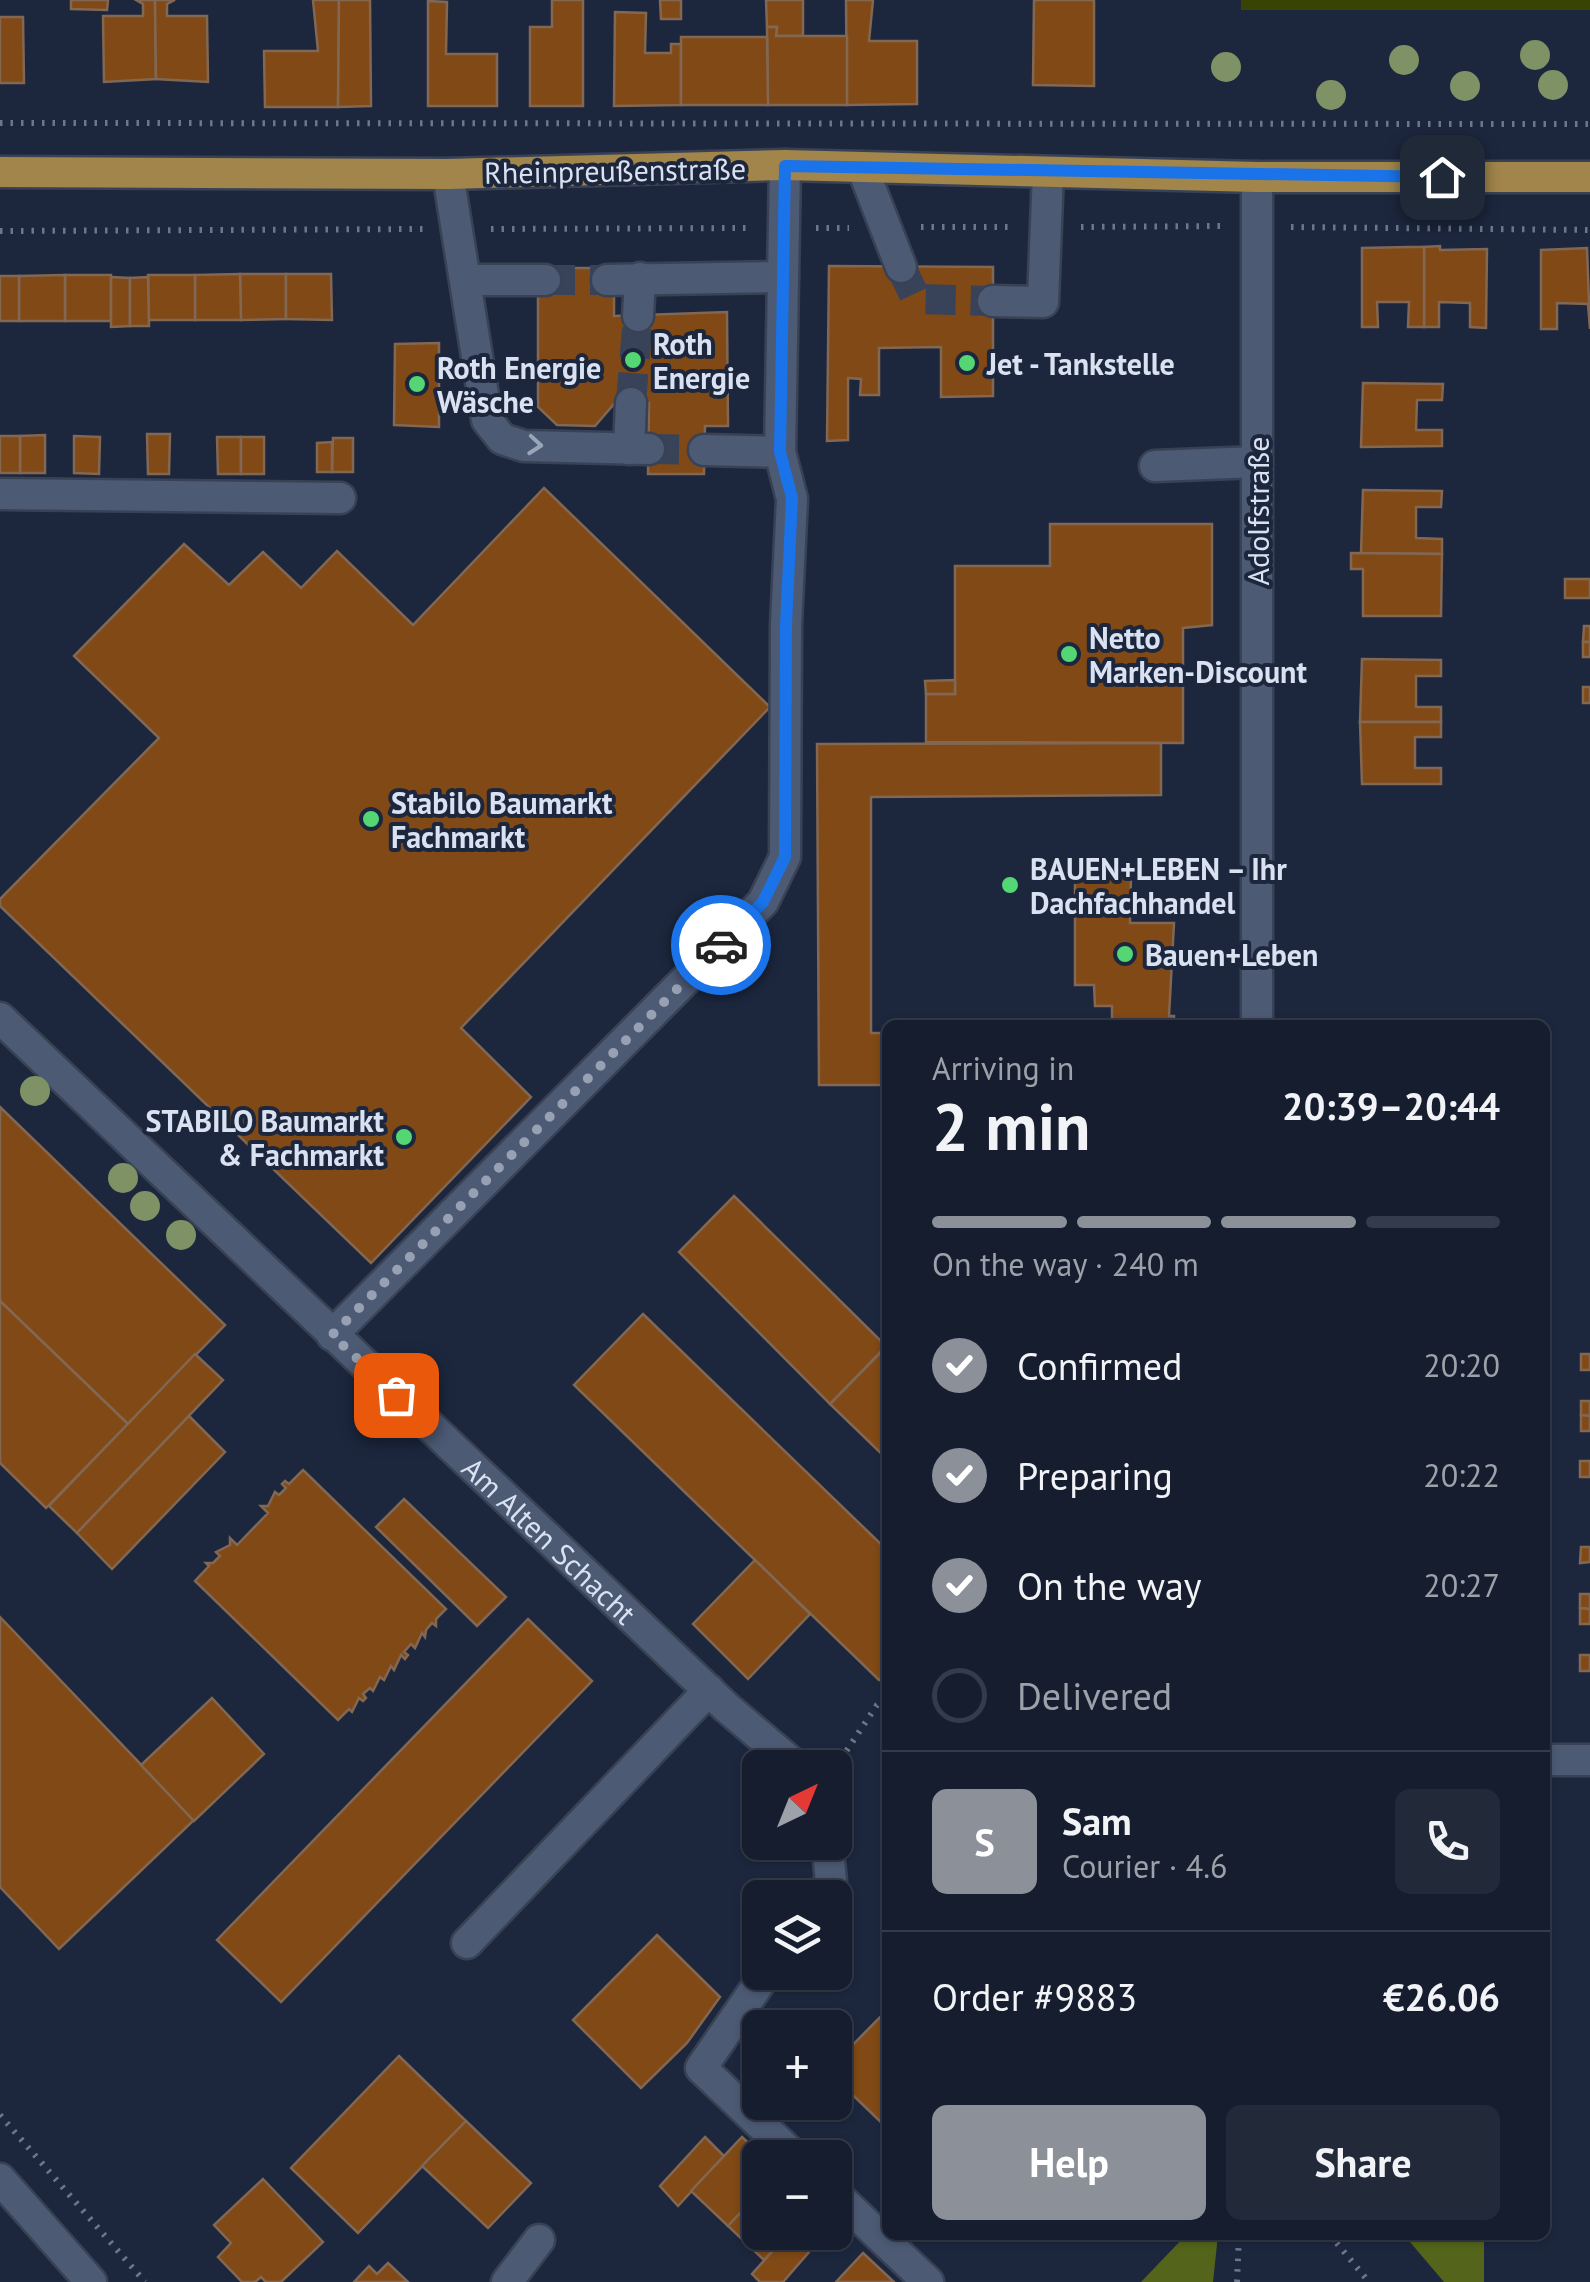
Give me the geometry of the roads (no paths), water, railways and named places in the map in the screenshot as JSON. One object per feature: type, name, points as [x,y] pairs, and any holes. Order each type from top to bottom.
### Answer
[{"type":"main road","name":"Rheinpreußenstraße","points":[[0,172],[448,174],[785,166],[1257,176],[1590,177]]},
{"type":"street","points":[[332,1335],[763,902],[785,857],[786,625],[792,498],[780,452],[785,166]]},
{"type":"street","points":[[862,168],[901,267]]},
{"type":"street","points":[[993,301],[1043,302],[1048,173]]},
{"type":"street","points":[[448,174],[487,420],[502,439],[524,446],[639,449],[631,403]]},
{"type":"street","name":"Adolfstraße","points":[[1257,176],[1257,1020]]},
{"type":"street","points":[[607,280],[783,277]]},
{"type":"street","points":[[638,316],[640,278]]},
{"type":"street","points":[[467,280],[545,280]]},
{"type":"street","points":[[704,450],[780,452]]},
{"type":"street","points":[[1155,466],[1257,462]]},
{"type":"street","points":[[0,494],[340,498]]},
{"type":"street","name":"Am Alten Schacht","points":[[0,1018],[709,1690],[777,1750]]},
{"type":"street","points":[[467,1943],[709,1690]]},
{"type":"street","points":[[1550,1760],[1590,1760]]},
{"type":"street","points":[[755,1990],[701,2068],[777,2140]]},
{"type":"street","points":[[0,2179],[91,2282]]},
{"type":"street","points":[[852,2210],[882,2238]]},
{"type":"street","points":[[507,2282],[539,2240]]},
{"type":"street","points":[[884,2240],[928,2282]]},
{"type":"tunnel","points":[[901,267],[916,299],[993,301]]},
{"type":"tunnel","points":[[545,280],[607,280]]},
{"type":"tunnel","points":[[631,403],[638,316]]},
{"type":"tunnel","points":[[649,449],[704,450]]},
{"type":"place","name":"Roth Energie","points":[[633,360]]},
{"type":"place","name":"Jet - Tankstelle","points":[[967,363]]},
{"type":"place","name":"Roth Energie Wäsche","points":[[417,384]]},
{"type":"place","name":"Netto Marken-Discount","points":[[1069,654]]},
{"type":"place","name":"Stabilo Baumarkt Fachmarkt","points":[[371,819]]},
{"type":"place","name":"BAUEN+LEBEN – Ihr Dachfachhandel","points":[[1010,885]]},
{"type":"place","name":"Bauen+Leben","points":[[1125,954]]},
{"type":"place","name":"STABILO Baumarkt & Fachmarkt","points":[[404,1137]]}]
